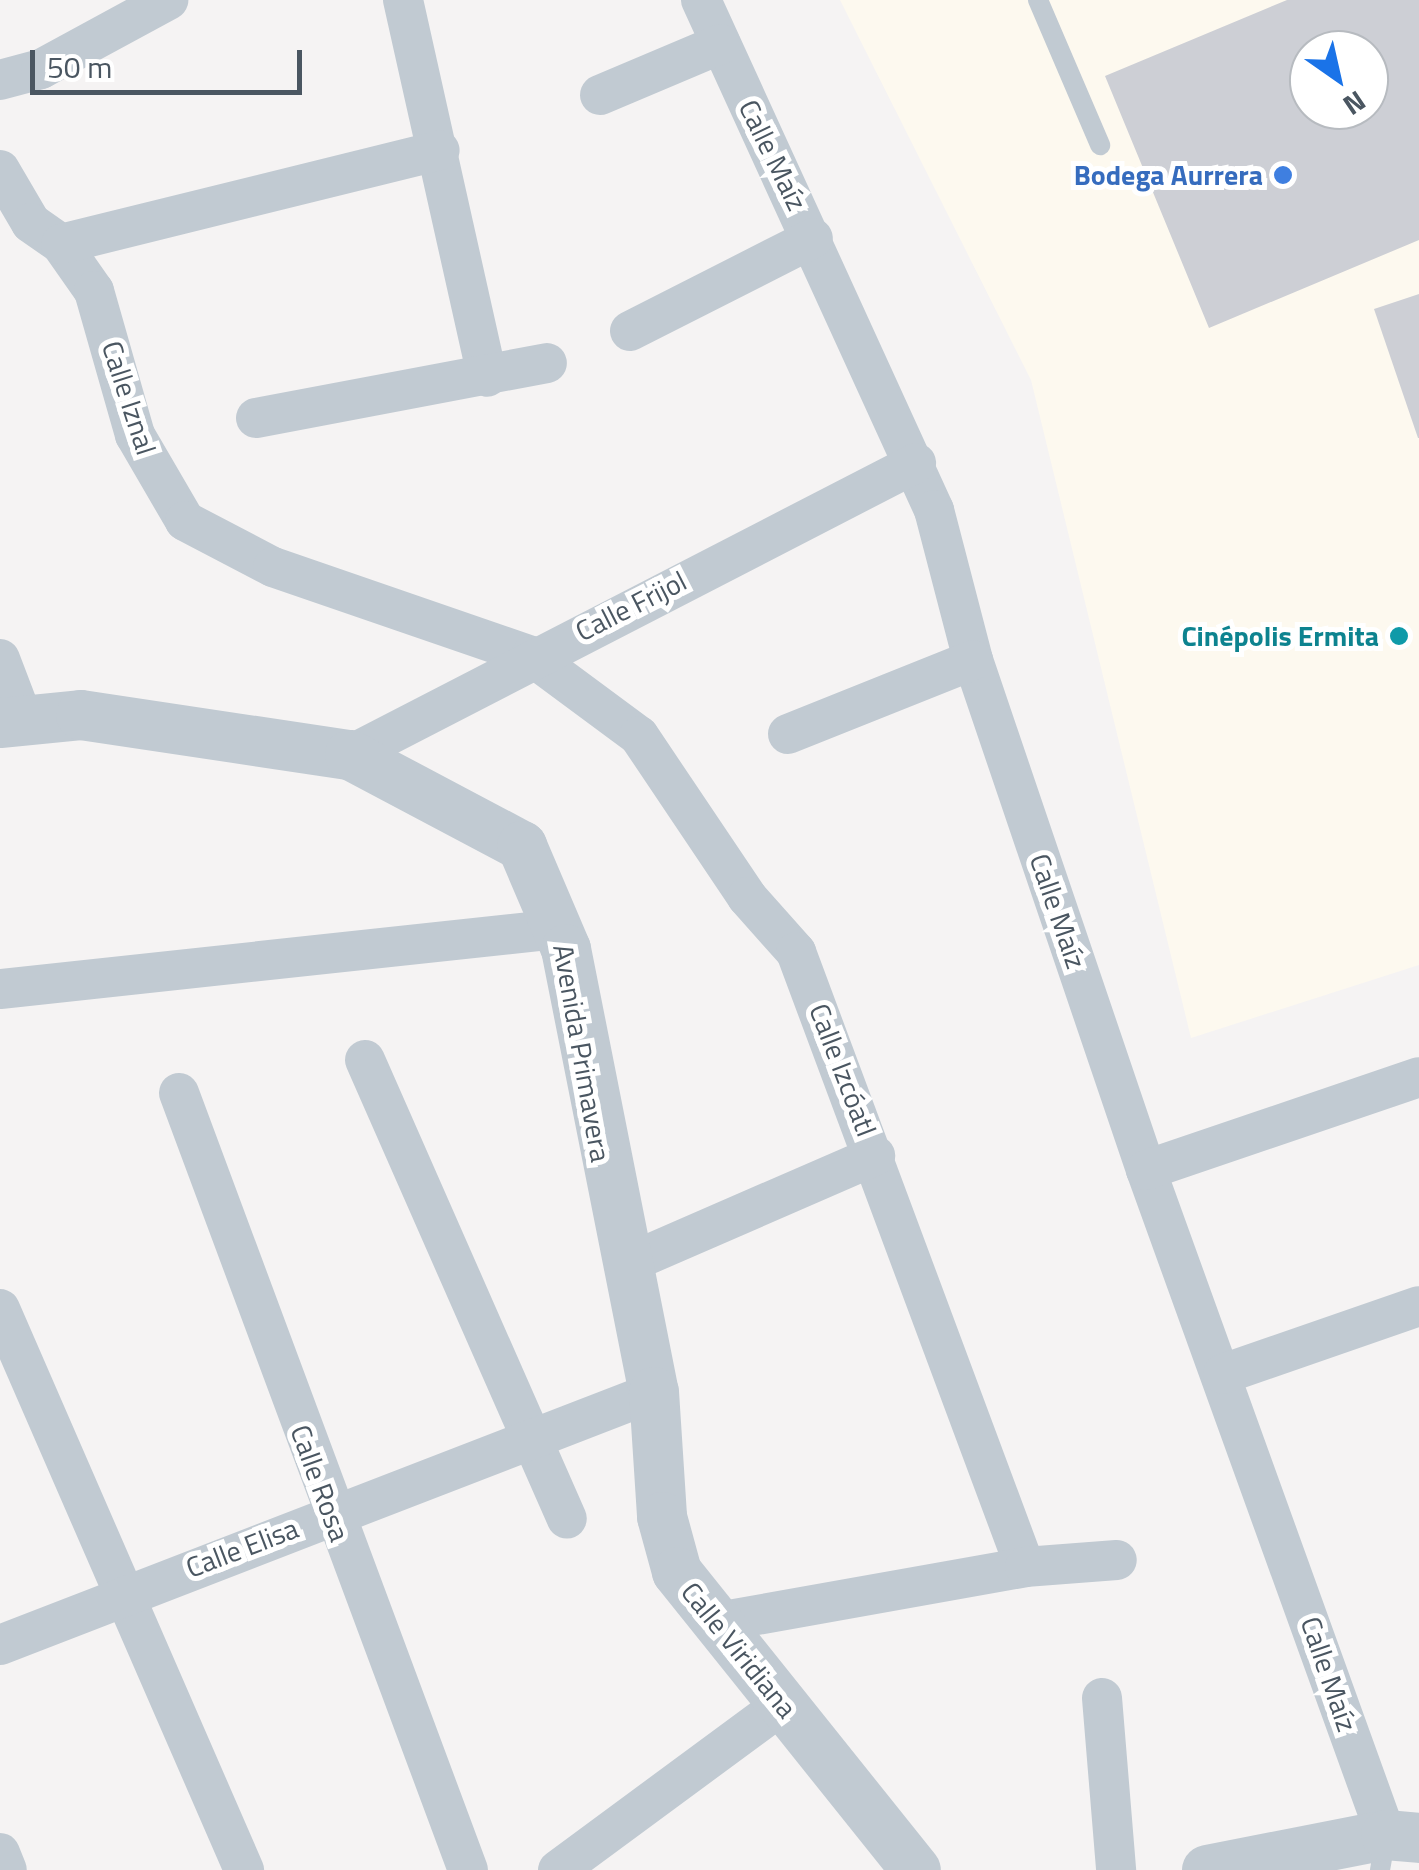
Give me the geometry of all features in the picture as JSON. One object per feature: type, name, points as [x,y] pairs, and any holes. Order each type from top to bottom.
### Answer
[{"type":"street","points":[[0,80],[41,69],[168,0]]},
{"type":"street","points":[[403,0],[440,150],[488,377]]},
{"type":"street","name":"Calle Maíz","points":[[701,0],[916,463],[973,660],[1146,1170],[1395,1848]]},
{"type":"street","points":[[600,94],[721,44]]},
{"type":"street","points":[[61,244],[440,150]]},
{"type":"street","name":"Calle Iznal","points":[[0,170],[31,224],[61,244],[94,291],[135,435],[185,521],[274,567],[531,656]]},
{"type":"street","points":[[630,331],[813,238]]},
{"type":"street","points":[[256,418],[488,377],[547,362]]},
{"type":"street","name":"Calle Frijol","points":[[350,755],[531,656],[916,463]]},
{"type":"street","name":"Calle Izcóatl","points":[[531,656],[639,736],[748,897],[796,952],[1025,1567]]},
{"type":"street","points":[[0,659],[11,720]]},
{"type":"street","points":[[788,734],[973,660]]},
{"type":"street","name":"Avenida Primavera","points":[[11,720],[216,730],[350,755],[522,846],[559,928],[624,1265],[654,1392]]},
{"type":"street","points":[[0,989],[559,928]]},
{"type":"street","points":[[365,1060],[567,1519]]},
{"type":"street","points":[[1146,1170],[1419,1077]]},
{"type":"street","name":"Calle Rosa","points":[[180,1092],[331,1514],[468,1870]]},
{"type":"street","points":[[624,1265],[875,1156]]},
{"type":"street","points":[[1223,1374],[1419,1306]]},
{"type":"street","points":[[0,1309],[129,1592],[244,1870]]},
{"type":"street","name":"Calle Elisa","points":[[0,1644],[654,1392]]},
{"type":"street","name":"Calle Viridiana","points":[[654,1392],[662,1517],[677,1572],[712,1623],[783,1704],[916,1870]]},
{"type":"street","points":[[712,1623],[1025,1567],[1118,1560]]},
{"type":"street","points":[[1102,1698],[1116,1870]]},
{"type":"street","points":[[558,1870],[783,1704]]},
{"type":"street","points":[[1208,1870],[1395,1848]]},
{"type":"street","points":[[0,1853],[7,1870]]},
{"type":"lane","points":[[1038,0],[1100,145]]},
{"type":"shaded area","points":[[840,0],[1419,0],[1419,965],[1191,1038],[1031,380]]},
{"type":"building","name":"Bodega Aurrera","points":[[1287,0],[1419,0],[1419,240],[1209,328],[1105,76]]},
{"type":"building","points":[[1419,294],[1419,438],[1418,438],[1374,309]]},
{"type":"place","name":"Bodega Aurrera","points":[[1283,175]]},
{"type":"place","name":"Cinépolis Ermita","points":[[1399,636]]}]
